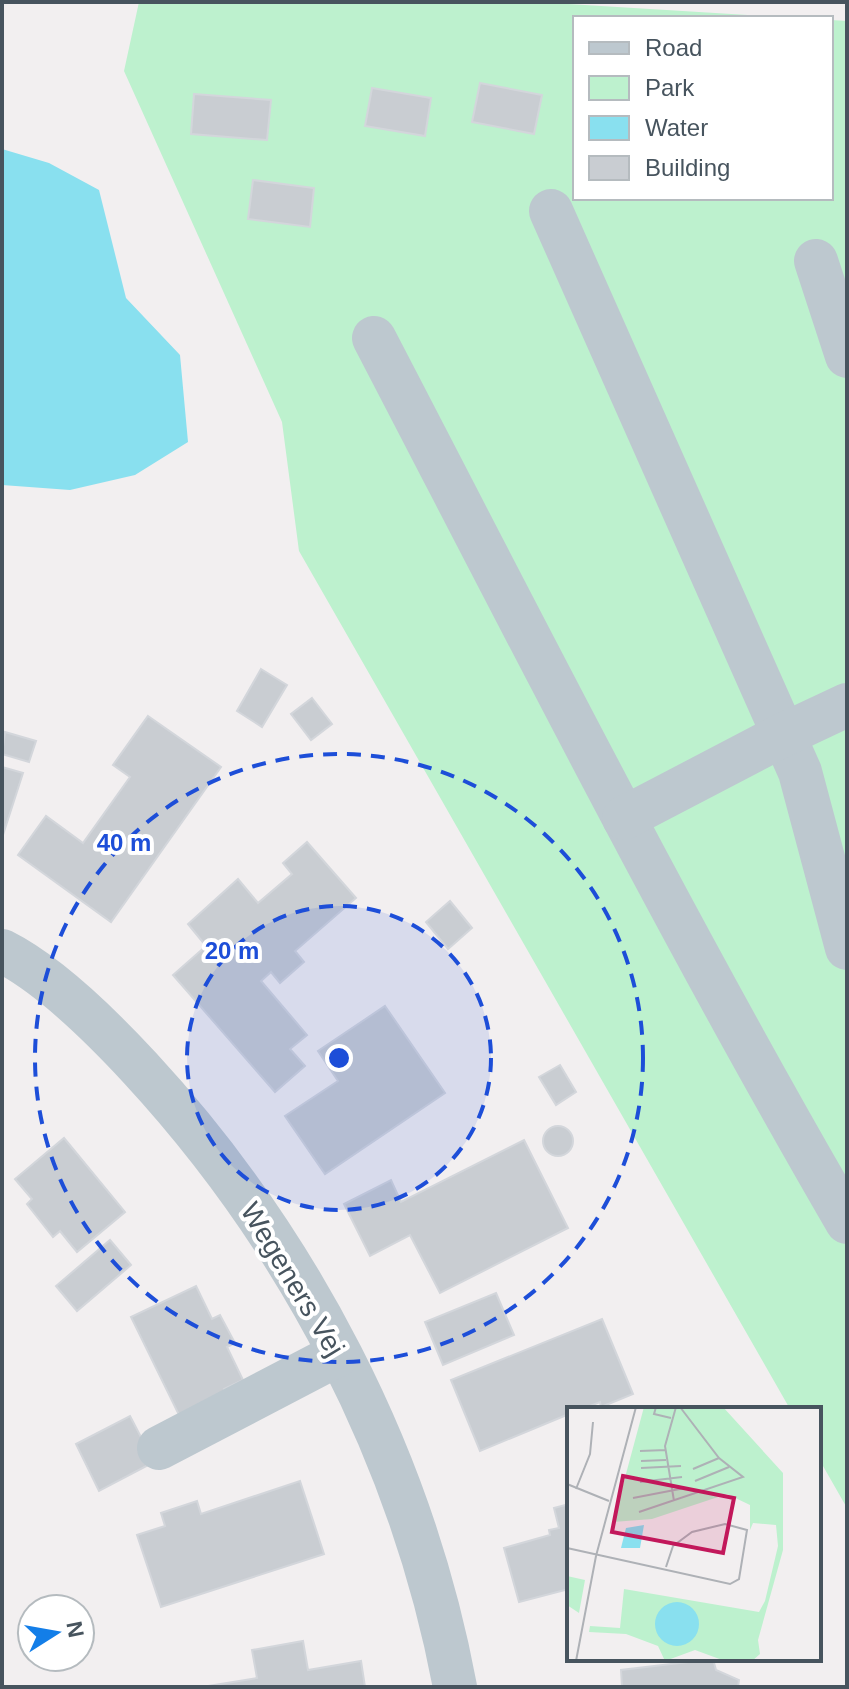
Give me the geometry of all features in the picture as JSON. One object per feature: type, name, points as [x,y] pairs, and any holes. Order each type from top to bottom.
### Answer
[{"type":"street","points":[[551,211],[800,772],[847,948]]},
{"type":"street","points":[[816,261],[847,356]]},
{"type":"street","points":[[374,338],[624,818],[847,1222]]},
{"type":"street","points":[[624,818],[847,705]]},
{"type":"street","name":"Wegeners Vej","points":[[2,951],[16,958],[72,1001],[174,1105],[224,1167],[321,1316],[402,1492],[424,1558],[446,1639],[455,1687]]},
{"type":"street","points":[[159,1448],[339,1354]]},
{"type":"green space","points":[[139,2],[536,2],[765,16],[573,16],[573,200],[833,200],[833,20],[847,21],[847,1508],[821,1462],[821,1407],[789,1407],[299,551],[282,422],[124,71]]},
{"type":"water","points":[[2,149],[49,163],[99,190],[126,298],[180,355],[188,442],[135,475],[70,490],[2,485]]},
{"type":"building","points":[[480,83],[542,95],[534,134],[472,122]]},
{"type":"building","points":[[372,88],[431,98],[425,136],[365,126]]},
{"type":"building","points":[[194,94],[271,100],[267,140],[191,134]]},
{"type":"building","points":[[253,180],[314,188],[310,227],[248,219]]},
{"type":"building","points":[[261,669],[287,685],[262,727],[237,711]]},
{"type":"building","points":[[312,698],[332,724],[311,740],[291,714]]},
{"type":"building","points":[[148,716],[221,767],[111,922],[18,855],[46,816],[83,843],[130,777],[113,765]]},
{"type":"building","points":[[5,732],[36,741],[29,762],[2,754]]},
{"type":"building","points":[[2,767],[23,773],[2,838]]},
{"type":"building","points":[[307,842],[356,898],[295,951],[304,962],[280,983],[271,972],[261,981],[307,1035],[290,1049],[305,1066],[275,1092],[173,975],[206,946],[188,924],[238,879],[258,903],[292,874],[283,863]]},
{"type":"building","points":[[450,901],[472,928],[448,949],[426,922]]},
{"type":"building","points":[[385,1006],[445,1093],[325,1174],[285,1116],[338,1081],[318,1051]]},
{"type":"building","points":[[560,1065],[576,1092],[556,1105],[539,1077]]},
{"type":"building","points":[[558,1126],[568,1131],[573,1141],[568,1151],[558,1156],[548,1151],[543,1141],[548,1131]]},
{"type":"building","points":[[64,1138],[125,1212],[77,1252],[60,1231],[53,1237],[27,1204],[32,1199],[15,1179]]},
{"type":"building","points":[[524,1140],[568,1228],[440,1293],[410,1235],[370,1256],[344,1204],[391,1180],[401,1202]]},
{"type":"building","points":[[110,1240],[131,1265],[77,1311],[56,1286]]},
{"type":"building","points":[[196,1286],[212,1319],[220,1315],[235,1343],[227,1347],[243,1380],[224,1389],[225,1393],[179,1415],[131,1317]]},
{"type":"building","points":[[496,1293],[514,1335],[443,1365],[425,1322]]},
{"type":"building","points":[[602,1319],[633,1394],[601,1407],[600,1402],[587,1407],[567,1407],[567,1415],[480,1451],[451,1380]]},
{"type":"building","points":[[130,1416],[154,1462],[99,1491],[76,1444]]},
{"type":"building","points":[[300,1481],[324,1554],[161,1607],[137,1535],[165,1526],[161,1513],[197,1501],[201,1514]]},
{"type":"building","points":[[567,1505],[567,1590],[519,1602],[504,1548],[550,1535],[549,1530],[559,1528],[554,1508]]},
{"type":"building","points":[[303,1641],[308,1670],[361,1661],[365,1687],[202,1687],[257,1678],[252,1650]]},
{"type":"building","points":[[714,1661],[716,1670],[739,1680],[738,1687],[622,1687],[621,1670]]}]
